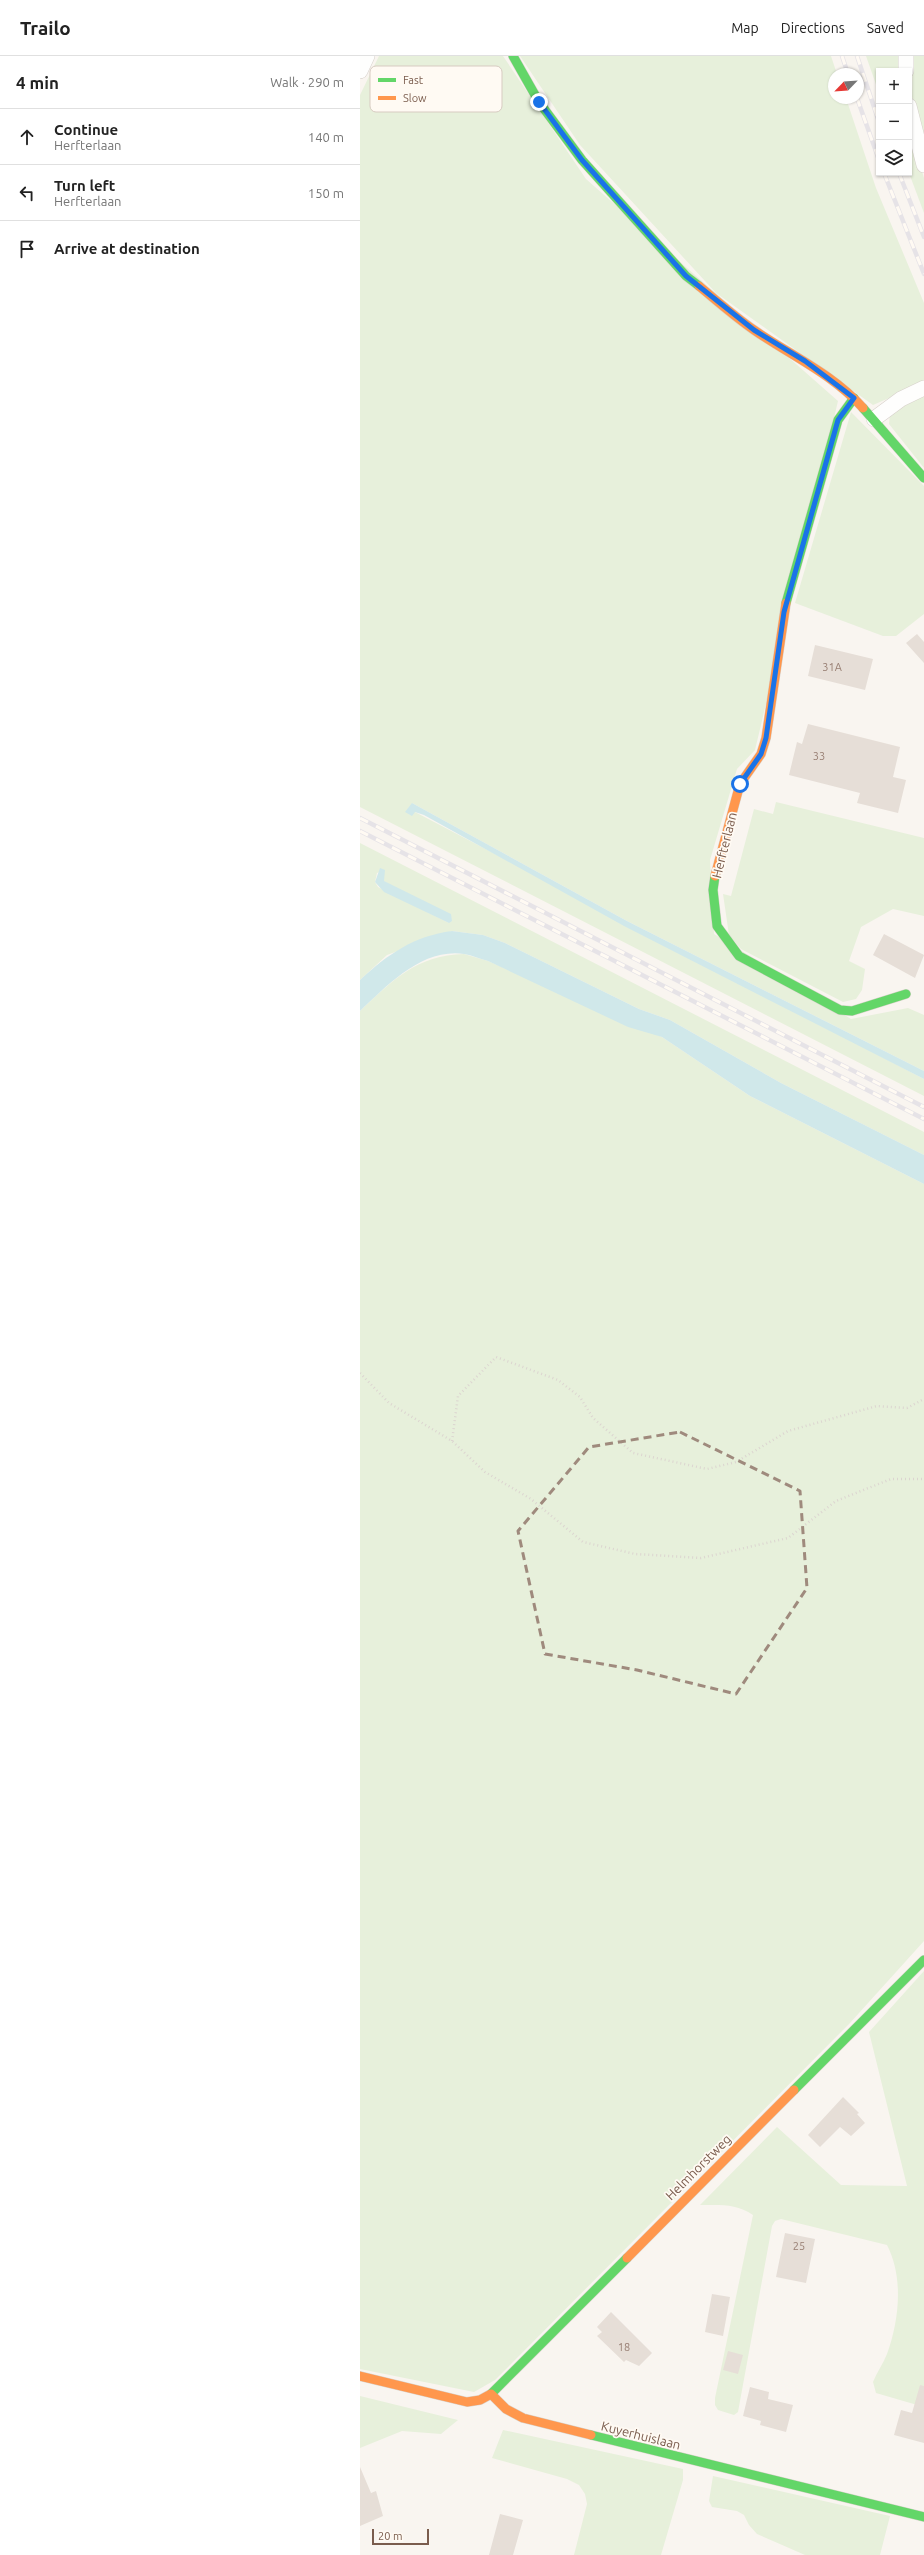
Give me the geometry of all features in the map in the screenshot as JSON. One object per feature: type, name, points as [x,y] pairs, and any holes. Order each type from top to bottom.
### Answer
[{"type":"street","points":[[360,71],[367,56]]},
{"type":"street","points":[[513,56],[539,102],[582,160],[686,276],[754,330],[811,365],[854,398],[874,419],[924,478]]},
{"type":"street","points":[[906,56],[906,68]]},
{"type":"street","points":[[912,118],[924,164]]},
{"type":"street","points":[[874,419],[901,399],[924,388]]},
{"type":"street","name":"Herfterlaan","points":[[854,398],[838,420],[784,612],[766,738],[761,754],[740,784],[716,868],[713,905],[717,926],[739,956],[840,1010],[852,1011],[906,994]]},
{"type":"street","name":"Helmhorstweg","points":[[491,2394],[924,1960]]},
{"type":"street","points":[[360,2376],[467,2402],[480,2400],[491,2394]]},
{"type":"street","name":"Kuyerhuislaan","points":[[491,2394],[506,2409],[523,2418],[924,2517]]},
{"type":"path","points":[[452,1441],[458,1396],[496,1357],[558,1380],[580,1397],[593,1418],[633,1453],[707,1469],[736,1462],[788,1431],[877,1406],[907,1408],[924,1399]]},
{"type":"path","points":[[360,1373],[389,1403],[452,1441],[485,1472],[531,1499],[584,1542],[635,1554],[701,1558],[788,1538],[836,1501],[890,1479],[924,1479]]},
{"type":"highlighted area","points":[[680,1432],[800,1491],[807,1588],[736,1694],[637,1670],[545,1654],[518,1531],[589,1447]]},
{"type":"green space","points":[[379,56],[503,56],[586,179],[838,401],[755,750],[737,769],[710,860],[714,934],[851,1019],[908,1008],[924,1015],[924,1071],[627,921],[412,803],[415,812],[924,1079],[924,1096],[360,807],[360,95],[370,74],[370,112],[502,112],[502,66],[374,66]]},
{"type":"green space","points":[[520,56],[831,56],[835,68],[828,68],[828,104],[848,104],[876,188],[924,303],[924,383],[873,405],[716,293],[580,145]]},
{"type":"green space","points":[[866,56],[902,56],[902,68],[876,68],[876,84]]},
{"type":"green space","points":[[913,56],[924,56],[924,146],[912,97]]},
{"type":"green space","points":[[912,138],[924,178],[924,213],[910,176],[912,176]]},
{"type":"green space","points":[[924,393],[924,468],[889,424],[890,414]]},
{"type":"green space","points":[[851,412],[924,486],[924,614],[896,636],[883,636],[795,603]]},
{"type":"green space","points":[[776,802],[924,838],[924,916],[893,909],[861,927],[849,961],[865,969],[862,990],[856,999],[843,1002],[741,949],[729,935],[723,894],[731,896],[754,809],[773,814]]},
{"type":"green space","points":[[360,843],[924,1132],[924,1155],[781,1083],[670,1020],[639,1009],[505,943],[483,935],[452,931],[387,955],[360,980]],"holes":[[[384,870],[383,881],[449,923],[378,887],[375,882],[377,873]]]},
{"type":"green space","points":[[464,954],[488,961],[662,1037],[750,1096],[924,1184],[924,1941],[850,2023],[495,2380],[474,2392],[360,2369],[360,1011],[395,980],[419,964],[447,955]]},
{"type":"green space","points":[[924,1971],[924,2407],[876,2393],[873,2382],[887,2354],[897,2314],[898,2285],[896,2271],[887,2245],[781,2219],[775,2221],[772,2226],[738,2412],[734,2415],[718,2410],[715,2405],[715,2398],[753,2215],[740,2208],[721,2205],[700,2205],[777,2127],[841,2185],[907,2186],[869,2032]]},
{"type":"green space","points":[[360,2396],[458,2420],[441,2434],[402,2431],[360,2448]]},
{"type":"green space","points":[[503,2430],[683,2469],[683,2480],[661,2555],[574,2555],[587,2504],[585,2494],[579,2485],[567,2479],[492,2458]]},
{"type":"green space","points":[[713,2476],[890,2516],[880,2555],[805,2555],[757,2534],[749,2525],[744,2515],[737,2511],[712,2507],[709,2501]]},
{"type":"water","points":[[412,803],[627,921],[924,1071],[924,1079],[624,926],[424,815],[415,812],[412,816],[405,812]]},
{"type":"water","points":[[380,868],[385,870],[384,881],[451,914],[452,921],[449,923],[384,892],[375,882]]},
{"type":"water","points":[[452,931],[483,935],[505,943],[639,1009],[670,1020],[781,1083],[924,1155],[924,1184],[750,1096],[662,1037],[628,1027],[488,961],[473,956],[464,954],[449,954],[434,957],[420,963],[407,970],[394,980],[360,1011],[360,980],[370,971],[391,954],[414,942],[438,933]]},
{"type":"building","points":[[917,634],[924,642],[924,663],[906,643]]},
{"type":"building","points":[[815,645],[873,659],[865,690],[808,676]]},
{"type":"building","points":[[808,724],[900,747],[893,777],[906,780],[898,813],[857,803],[860,793],[789,775],[797,742],[802,744]]},
{"type":"building","points":[[884,934],[924,955],[915,978],[873,955]]},
{"type":"building","points":[[843,2097],[859,2113],[857,2114],[865,2123],[851,2136],[840,2127],[820,2147],[808,2135]]},
{"type":"building","points":[[785,2233],[815,2239],[806,2283],[776,2277]]},
{"type":"building","points":[[712,2294],[730,2297],[723,2336],[705,2332]]},
{"type":"building","points":[[611,2312],[652,2353],[639,2366],[626,2360],[624,2362],[597,2336],[602,2332],[597,2327]]},
{"type":"building","points":[[728,2351],[743,2355],[738,2374],[723,2370]]},
{"type":"building","points":[[920,2385],[924,2386],[924,2443],[894,2435],[901,2410],[912,2413]]},
{"type":"building","points":[[750,2387],[769,2392],[768,2399],[793,2405],[786,2432],[760,2425],[761,2421],[743,2416]]},
{"type":"building","points":[[360,2467],[371,2493],[376,2491],[383,2516],[360,2526]]},
{"type":"building","points":[[500,2514],[523,2520],[513,2555],[489,2555]]},
{"type":"railway","points":[[842,56],[846,68]]},
{"type":"railway","points":[[857,56],[876,113]]},
{"type":"railway","points":[[859,104],[876,152]]},
{"type":"railway","points":[[885,176],[924,274]]},
{"type":"railway","points":[[900,176],[924,237]]},
{"type":"railway","points":[[360,818],[924,1107]]},
{"type":"railway","points":[[360,831],[924,1119]]},
{"type":"traffic: fast","points":[[513,56],[539,102],[582,160],[686,276],[699,286]]},
{"type":"traffic: fast","points":[[786,603],[838,420],[854,398]]},
{"type":"traffic: fast","points":[[863,408],[924,478]]},
{"type":"traffic: fast","points":[[715,876],[713,890],[717,926],[739,956],[840,1010],[852,1011],[906,994]]},
{"type":"traffic: fast","points":[[794,2090],[924,1960]]},
{"type":"traffic: fast","points":[[491,2394],[627,2258]]},
{"type":"traffic: fast","points":[[591,2435],[924,2517]]},
{"type":"traffic: slow","points":[[699,286],[747,325],[825,375],[863,408]]},
{"type":"traffic: slow","points":[[715,876],[740,784],[761,754],[766,738],[786,603]]},
{"type":"traffic: slow","points":[[627,2258],[794,2090]]},
{"type":"traffic: slow","points":[[360,2376],[467,2402],[480,2400],[491,2394],[506,2409],[523,2418],[591,2435]]},
{"type":"route","points":[[539,102],[582,160],[686,276],[716,302],[754,330],[805,361],[854,398],[838,420],[784,612],[766,738],[761,754],[755,764],[746,772],[740,784]]}]
